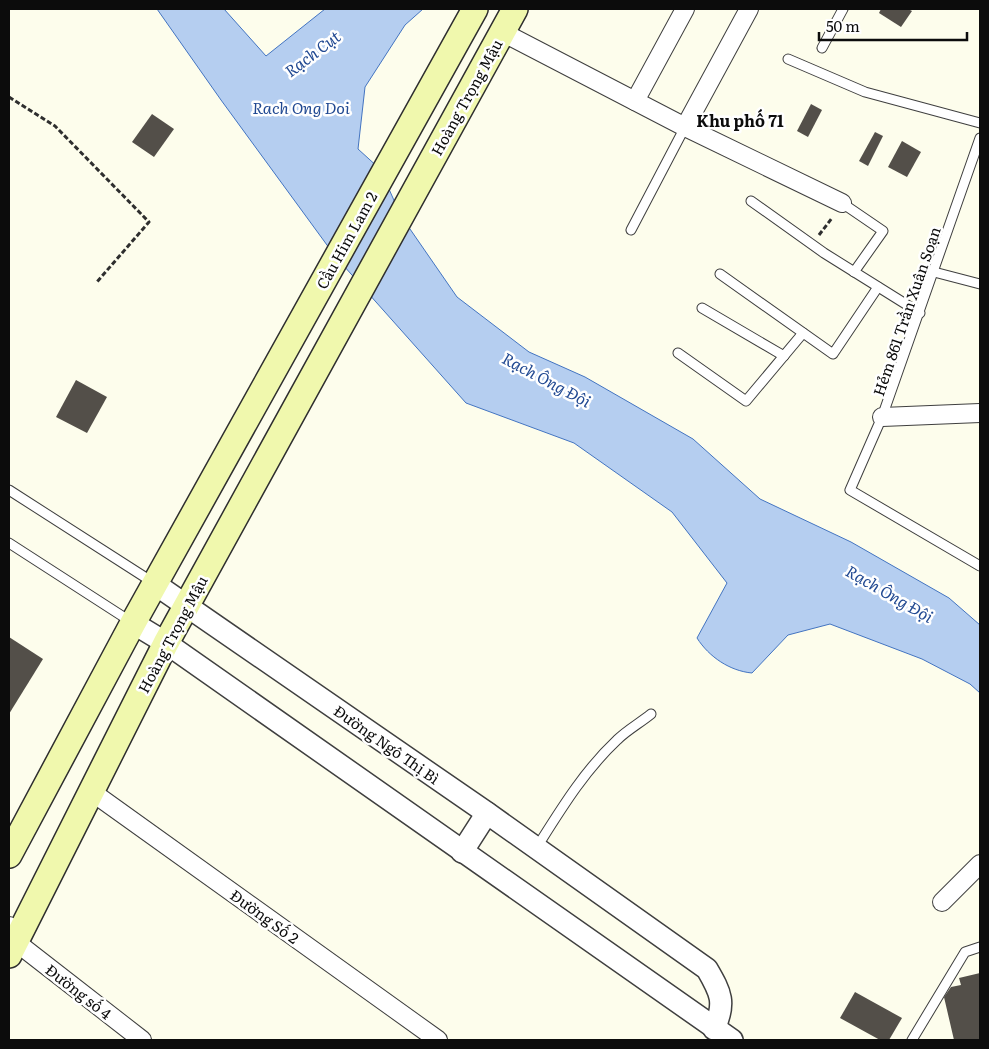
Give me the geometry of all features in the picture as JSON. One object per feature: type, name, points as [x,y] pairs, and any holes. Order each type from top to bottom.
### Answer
[{"type":"main road","name":"Hoàng Trọng Mậu","points":[[11,941],[92,792],[166,643],[336,330],[516,9]]},
{"type":"main road","points":[[473,12],[502,32]]},
{"type":"main road","name":"Cầu Him Lam 2","points":[[155,584],[473,12]]},
{"type":"main road","points":[[9,855],[155,584]]},
{"type":"street","points":[[635,101],[685,9]]},
{"type":"street","points":[[685,127],[749,9]]},
{"type":"street","points":[[502,32],[685,127],[842,203]]},
{"type":"street","points":[[882,417],[980,413]]},
{"type":"street","name":"Đường Ngô Thị Bì","points":[[155,584],[487,813],[707,970],[719,990],[722,1012],[710,1034]]},
{"type":"street","points":[[133,623],[166,643],[462,852],[710,1034],[732,1040]]},
{"type":"street","name":"Đường Số 2","points":[[92,792],[438,1040]]},
{"type":"street","points":[[462,852],[487,813]]},
{"type":"street","points":[[942,902],[980,864]]},
{"type":"street","name":"Đường số 4","points":[[11,941],[142,1040]]},
{"type":"lane","points":[[822,48],[843,9]]},
{"type":"lane","points":[[788,59],[866,92],[980,123]]},
{"type":"lane","points":[[631,230],[685,127]]},
{"type":"lane","name":"Hẻm 861 Trần Xuân Soạn","points":[[980,138],[882,417],[850,490],[980,566]]},
{"type":"lane","points":[[751,201],[812,245],[920,313]]},
{"type":"lane","points":[[842,203],[883,231],[854,272]]},
{"type":"lane","points":[[934,272],[980,284]]},
{"type":"lane","points":[[720,274],[833,354],[878,287]]},
{"type":"lane","points":[[702,308],[784,356]]},
{"type":"lane","points":[[678,353],[746,401],[803,333]]},
{"type":"lane","name":"Đường Ngô Thị Bì","points":[[9,490],[155,584]]},
{"type":"lane","points":[[9,543],[133,623]]},
{"type":"lane","points":[[537,848],[569,795],[595,762],[618,738],[651,714]]},
{"type":"lane","points":[[912,1040],[965,952],[980,947]]},
{"type":"path","points":[[9,97],[54,126],[149,222],[96,283]]},
{"type":"path","points":[[812,245],[842,203]]},
{"type":"water","name":"Rach Ong Doi","points":[[157,9],[224,9],[266,56],[325,9],[423,9],[405,25],[365,87],[358,149],[380,169],[401,216],[457,297],[529,352],[585,377],[693,439],[760,499],[851,542],[949,598],[980,625],[980,693],[970,684],[922,659],[830,624],[788,635],[752,673],[728,666],[714,657],[697,638],[727,583],[672,512],[574,443],[466,403],[335,256]]},
{"type":"building","points":[[881,9],[908,9],[912,11],[901,27],[879,13]]},
{"type":"building","points":[[811,104],[822,110],[808,137],[797,131]]},
{"type":"building","points":[[152,114],[174,129],[154,157],[132,142]]},
{"type":"building","points":[[875,132],[883,136],[868,166],[859,161]]},
{"type":"building","points":[[902,141],[921,152],[907,177],[888,167]]},
{"type":"building","points":[[76,380],[107,397],[87,433],[56,417]]},
{"type":"building","points":[[9,637],[43,659],[9,714]]},
{"type":"building","points":[[980,973],[980,1040],[954,1040],[944,997],[951,987],[961,985],[959,978]]},
{"type":"building","points":[[855,992],[902,1018],[889,1040],[880,1040],[840,1018]]},
{"type":"district","name":"Khu phố 71","points":[[740,120]]},
{"type":"water label","name":"Rạch Cụt","points":[[312,53]]},
{"type":"water label","name":"Rạch Ông Đội","points":[[547,379]]},
{"type":"water label","name":"Rạch Ông Đội","points":[[890,593]]}]
